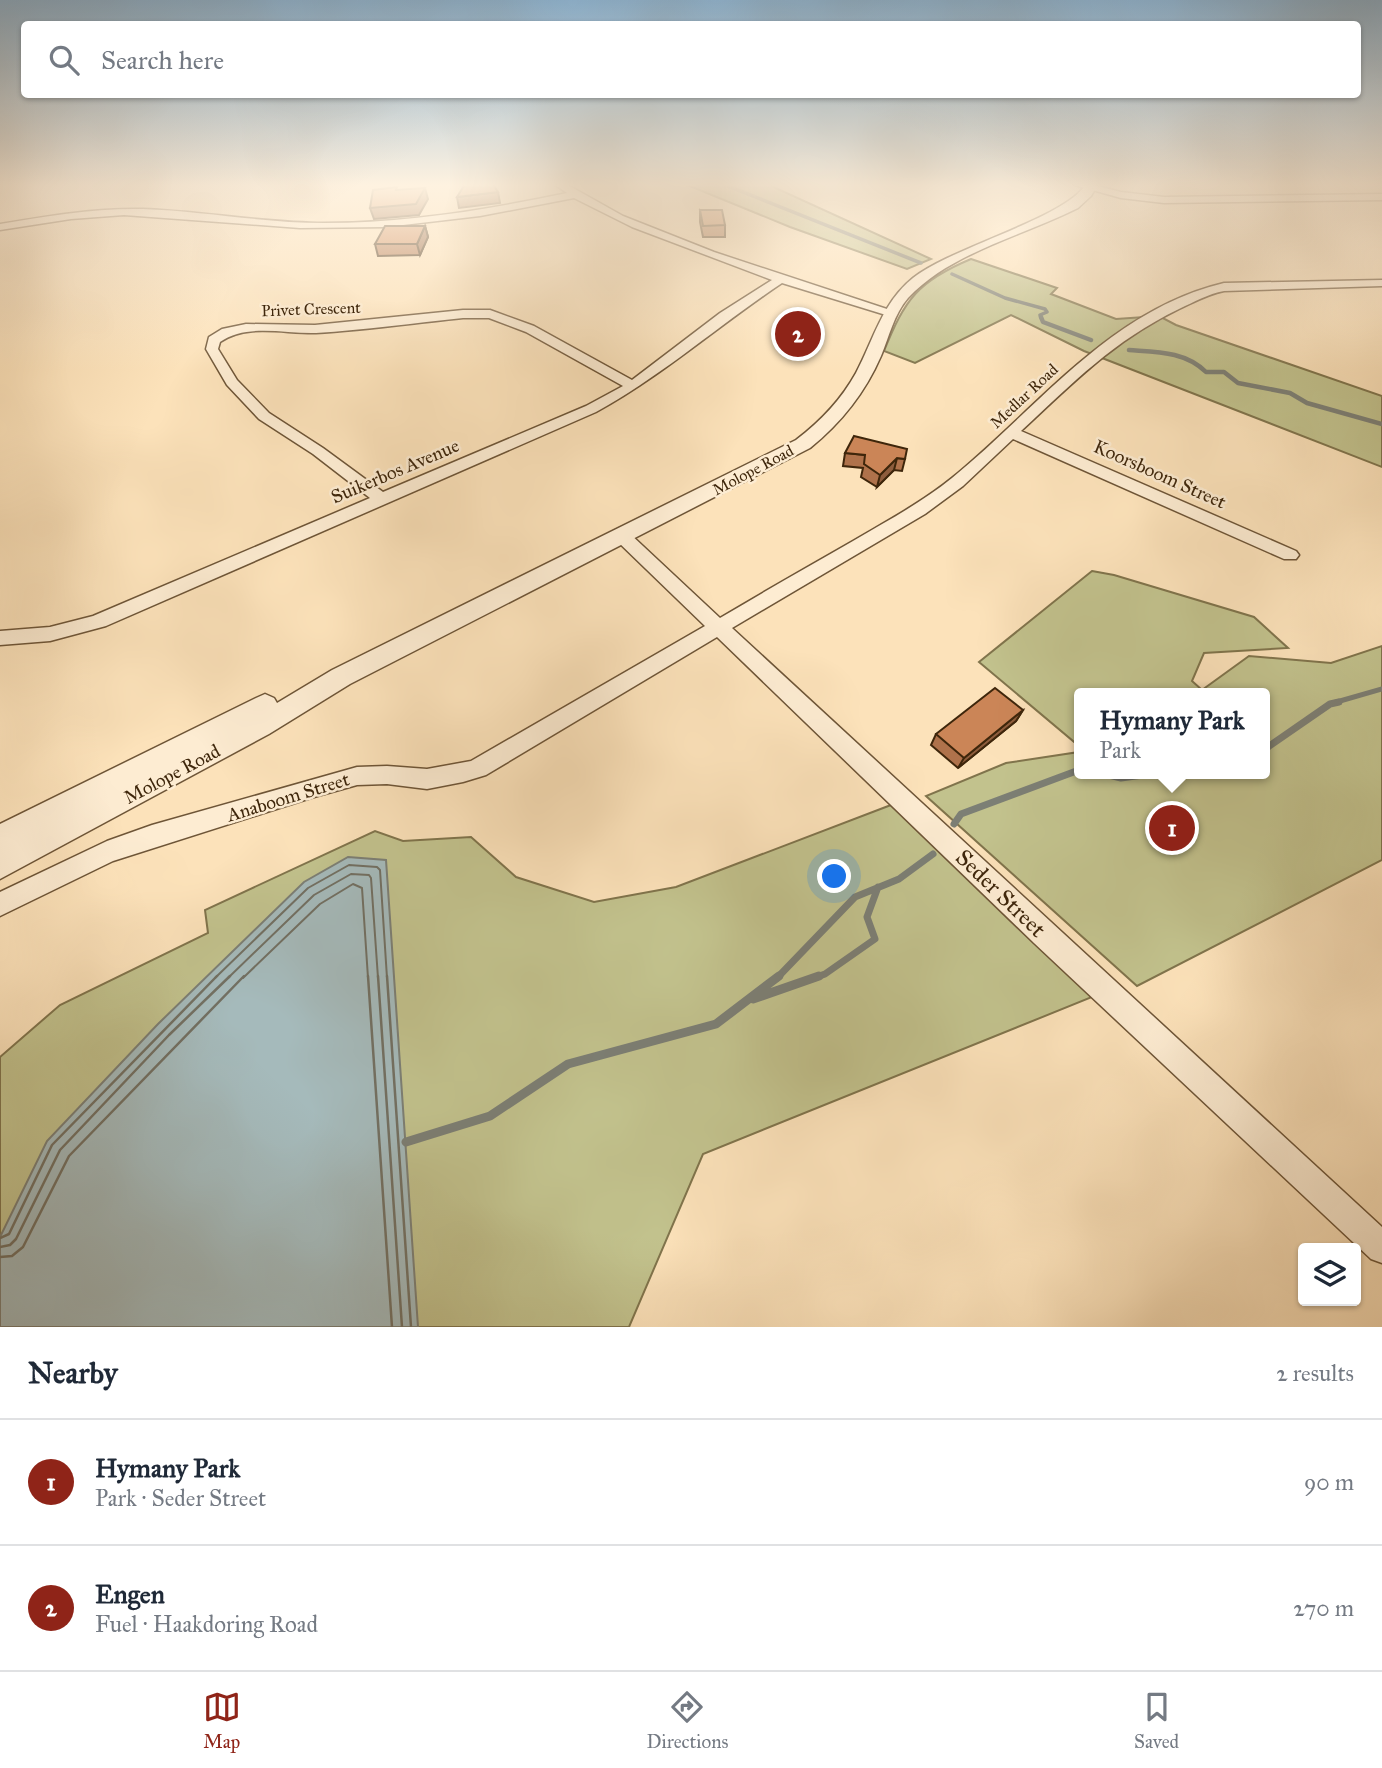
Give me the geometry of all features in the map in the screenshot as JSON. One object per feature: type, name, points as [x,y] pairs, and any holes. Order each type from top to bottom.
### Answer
[{"type":"street","points":[[688,246],[779,281],[890,312]]},
{"type":"street","name":"Molope Road","points":[[0,866],[260,726],[341,677],[761,467],[820,432],[846,406],[859,387],[890,312],[904,295],[940,267],[986,246]]},
{"type":"street","name":"Suikerbos Avenue","points":[[0,638],[60,634],[99,621],[592,409],[633,386],[724,316],[779,281]]},
{"type":"street","name":"Medlar Road","points":[[721,627],[919,510],[957,482],[1091,357],[1147,320],[1207,291],[1236,286],[1382,283]]},
{"type":"street","name":"Privet Crescent","points":[[382,499],[318,451],[274,424],[251,404],[232,382],[212,349],[214,340],[226,332],[246,328],[335,328],[452,315],[490,314],[530,328],[633,386]]},
{"type":"street","name":"Koorsboom Street","points":[[1012,433],[1290,555]]},
{"type":"street","name":"Seder Street","points":[[622,536],[1050,940],[1382,1248]]},
{"type":"street","name":"Anaboom Street","points":[[0,904],[107,852],[314,787],[357,776],[427,779],[478,768],[721,627]]},
{"type":"street","name":"Molope Road","points":[[0,839],[269,703],[341,677]]},
{"type":"green space","points":[[843,246],[902,246],[931,259],[907,269]]},
{"type":"green space","points":[[971,259],[1057,288],[1051,294],[1116,319],[1159,316],[1176,325],[1382,396],[1382,467],[1084,351],[1011,315],[915,363],[884,351],[899,318],[916,294],[938,275]]},
{"type":"green space","points":[[1092,571],[1114,575],[1254,617],[1288,648],[1204,653],[1192,681],[1200,688],[1074,688],[1074,742],[979,662]]},
{"type":"green space","points":[[1382,646],[1382,860],[1137,986],[926,796],[1006,763],[1074,753],[1074,779],[1270,779],[1270,688],[1205,688],[1249,656],[1331,663]]},
{"type":"green space","points":[[891,805],[1092,997],[703,1154],[629,1327],[0,1327],[0,1057],[60,1005],[208,933],[205,910],[375,831],[403,841],[471,837],[516,877],[594,902],[676,887]]},
{"type":"water","points":[[348,857],[386,860],[418,1327],[0,1327],[0,1237],[47,1141],[158,1024],[304,882]]},
{"type":"building","points":[[790,323],[811,329],[798,342],[776,335]]},
{"type":"building","points":[[854,436],[907,449],[905,459],[897,458],[880,475],[864,464],[865,455],[845,453]]},
{"type":"building","points":[[995,688],[1023,710],[964,758],[936,734]]},
{"type":"waterway","points":[[878,246],[921,263]]},
{"type":"waterway","points":[[952,274],[1005,298],[1045,309],[1047,312],[1040,315],[1041,318]]},
{"type":"waterway","points":[[1041,317],[1043,322],[1091,340]]},
{"type":"waterway","points":[[1129,350],[1180,356],[1206,372],[1224,372],[1238,383],[1290,393],[1307,403],[1382,424]]},
{"type":"waterway","points":[[1333,703],[1382,689]]},
{"type":"waterway","points":[[1270,746],[1330,704],[1339,702]]},
{"type":"waterway","points":[[954,824],[961,814],[1074,772]]},
{"type":"waterway","points":[[878,888],[899,879],[933,854]]},
{"type":"waterway","points":[[779,976],[855,897],[878,888]]},
{"type":"waterway","points":[[814,978],[825,974],[875,939],[867,917],[878,888]]},
{"type":"waterway","points":[[406,1142],[490,1116],[568,1064],[716,1024],[779,976]]},
{"type":"waterway","points":[[753,999],[819,976]]},
{"type":"place","name":"Engen","points":[[798,334]]},
{"type":"place","name":"Hymany Park","points":[[1172,828]]}]
